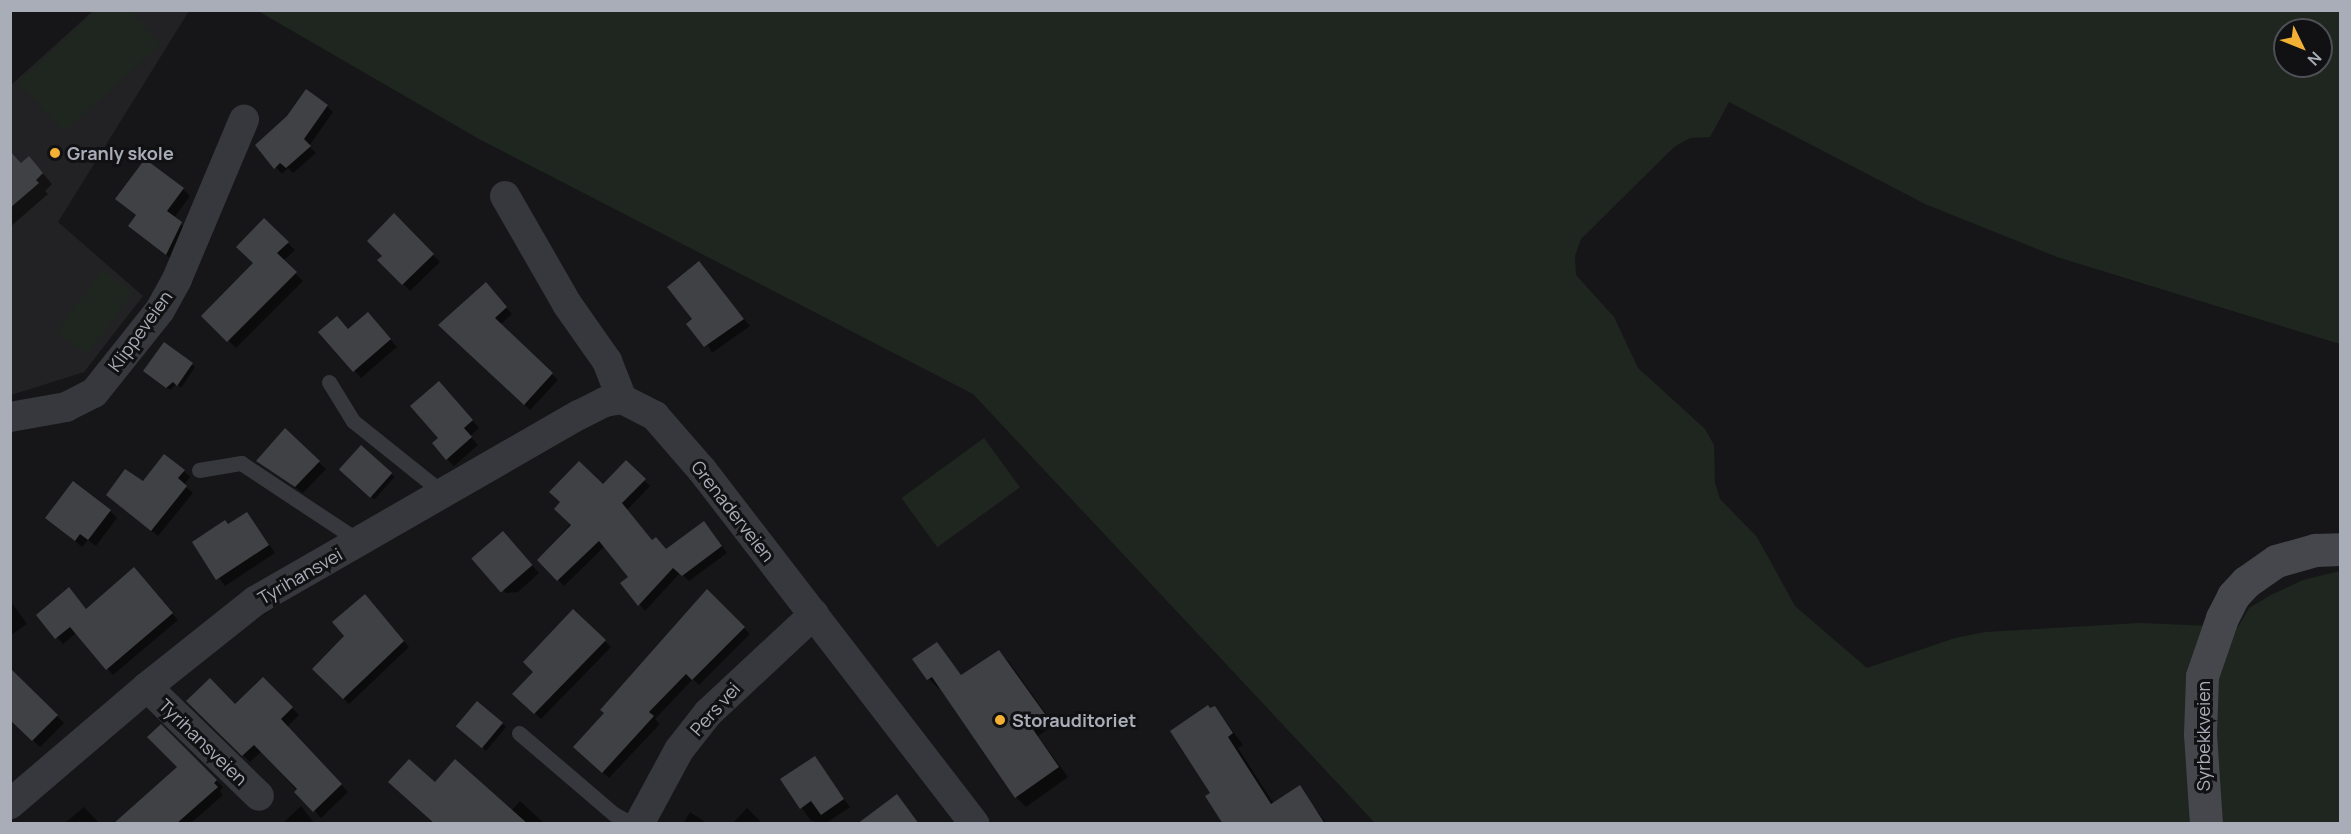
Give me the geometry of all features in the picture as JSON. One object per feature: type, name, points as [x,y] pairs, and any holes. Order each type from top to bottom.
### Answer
[{"type":"main road","name":"Syrbekkveien","points":[[2206,824],[2200,734],[2202,676],[2222,618],[2233,596],[2246,582],[2276,561],[2315,550],[2340,549]]},
{"type":"street","name":"Klippeveien","points":[[10,417],[66,406],[94,393],[160,309],[177,279],[244,120]]},
{"type":"street","points":[[505,196],[567,304],[607,361],[622,399]]},
{"type":"street","name":"Tyrihansvei","points":[[10,804],[147,687],[255,602],[596,406],[622,399]]},
{"type":"street","name":"Grenaderveien","points":[[622,399],[655,416],[814,614],[975,824]]},
{"type":"street","name":"Pers vei","points":[[639,824],[679,750],[708,713],[814,614]]},
{"type":"street","name":"Tyrihansveien","points":[[147,687],[259,796]]},
{"type":"lane","points":[[329,382],[353,421],[444,494]]},
{"type":"lane","points":[[199,470],[241,464],[359,542]]},
{"type":"lane","points":[[519,733],[614,814],[632,824]]},
{"type":"shaded area","points":[[97,10],[131,11],[161,44],[64,132],[18,82]]},
{"type":"shaded area","name":"Granly skole","points":[[93,11],[189,11],[58,222],[143,296],[84,372],[11,395],[11,85]]},
{"type":"shaded area","points":[[258,11],[2340,11],[2340,344],[2057,257],[1925,204],[1729,102],[1710,137],[1690,138],[1674,147],[1581,239],[1575,256],[1576,275],[1614,317],[1638,368],[1705,429],[1714,445],[1715,483],[1720,499],[1757,537],[1795,606],[1867,668],[1955,638],[1985,632],[2139,623],[2238,627],[2249,608],[2271,595],[2303,580],[2340,571],[2340,823],[1375,823],[973,394],[479,139]]},
{"type":"shaded area","points":[[103,270],[133,293],[87,354],[57,331]]},
{"type":"shaded area","points":[[984,438],[1020,487],[937,547],[901,498]]},
{"type":"building","points":[[306,89],[328,105],[304,139],[311,146],[286,168],[280,163],[274,169],[255,145],[287,116]]},
{"type":"building","name":"Granly skole","points":[[10,151],[21,163],[29,156],[43,173],[36,180],[39,183],[10,208]]},
{"type":"building","points":[[145,159],[184,188],[167,211],[182,222],[166,255],[128,226],[136,215],[115,199]]},
{"type":"building","points":[[394,213],[434,254],[402,285],[377,260],[382,256],[367,241]]},
{"type":"building","points":[[264,218],[289,242],[277,253],[297,272],[227,342],[201,316],[253,263],[236,247]]},
{"type":"building","points":[[699,261],[744,319],[704,347],[686,324],[692,319],[667,287]]},
{"type":"building","points":[[486,282],[507,307],[495,318],[553,373],[524,405],[438,325]]},
{"type":"building","points":[[368,312],[391,339],[353,372],[318,332],[337,316],[348,329]]},
{"type":"building","points":[[164,342],[193,363],[177,386],[173,382],[166,388],[143,371]]},
{"type":"building","points":[[439,381],[473,420],[464,428],[472,437],[446,460],[432,443],[438,438],[410,406]]},
{"type":"building","points":[[285,428],[320,461],[295,487],[256,461]]},
{"type":"building","points":[[361,445],[392,473],[370,498],[339,470]]},
{"type":"building","points":[[164,454],[185,470],[178,478],[187,486],[151,531],[106,495],[125,469],[143,481]]},
{"type":"building","points":[[626,460],[646,479],[622,503],[652,540],[656,537],[666,549],[704,521],[722,546],[682,576],[673,568],[638,606],[620,583],[628,577],[599,541],[557,581],[537,560],[571,525],[554,509],[560,502],[549,492],[579,461],[603,484]]},
{"type":"building","points":[[73,481],[111,510],[88,540],[80,534],[75,541],[45,518]]},
{"type":"building","points":[[247,512],[269,545],[216,580],[192,542],[225,520],[228,524]]},
{"type":"building","points":[[503,531],[533,565],[501,593],[471,559]]},
{"type":"building","points":[[134,567],[173,613],[106,670],[70,627],[55,639],[36,615],[69,587],[86,609]]},
{"type":"building","points":[[707,589],[745,627],[692,680],[686,674],[649,712],[654,716],[602,773],[573,747],[604,713],[600,710]]},
{"type":"building","points":[[365,594],[404,641],[343,699],[312,669],[344,636],[332,622]]},
{"type":"building","points":[[573,609],[606,640],[534,714],[512,694],[533,672],[523,662]]},
{"type":"building","name":"Storauditoriet","points":[[937,642],[961,675],[999,650],[1045,714],[1030,725],[1059,767],[1015,798],[932,677],[927,680],[912,659]]},
{"type":"building","points":[[10,668],[58,715],[32,741],[10,720]]},
{"type":"building","points":[[263,677],[293,707],[281,719],[342,784],[313,812],[294,792],[297,789],[254,745],[242,756],[186,701],[210,678],[235,704]]},
{"type":"building","points":[[477,701],[503,723],[482,748],[456,726]]},
{"type":"building","points":[[1208,705],[1210,708],[1215,706],[1233,733],[1228,737],[1271,804],[1300,785],[1325,824],[1223,824],[1205,796],[1210,793],[1170,731]]},
{"type":"building","points":[[161,724],[217,780],[214,783],[218,787],[176,824],[113,824],[177,767],[147,737]]},
{"type":"building","points":[[815,756],[844,799],[821,815],[811,801],[800,809],[780,779]]},
{"type":"building","points":[[409,759],[435,782],[455,759],[528,824],[435,824],[388,782]]},
{"type":"building","points":[[897,794],[919,824],[857,824]]},
{"type":"place","name":"Granly skole","points":[[55,153]]},
{"type":"place","name":"Storauditoriet","points":[[1000,720]]}]
